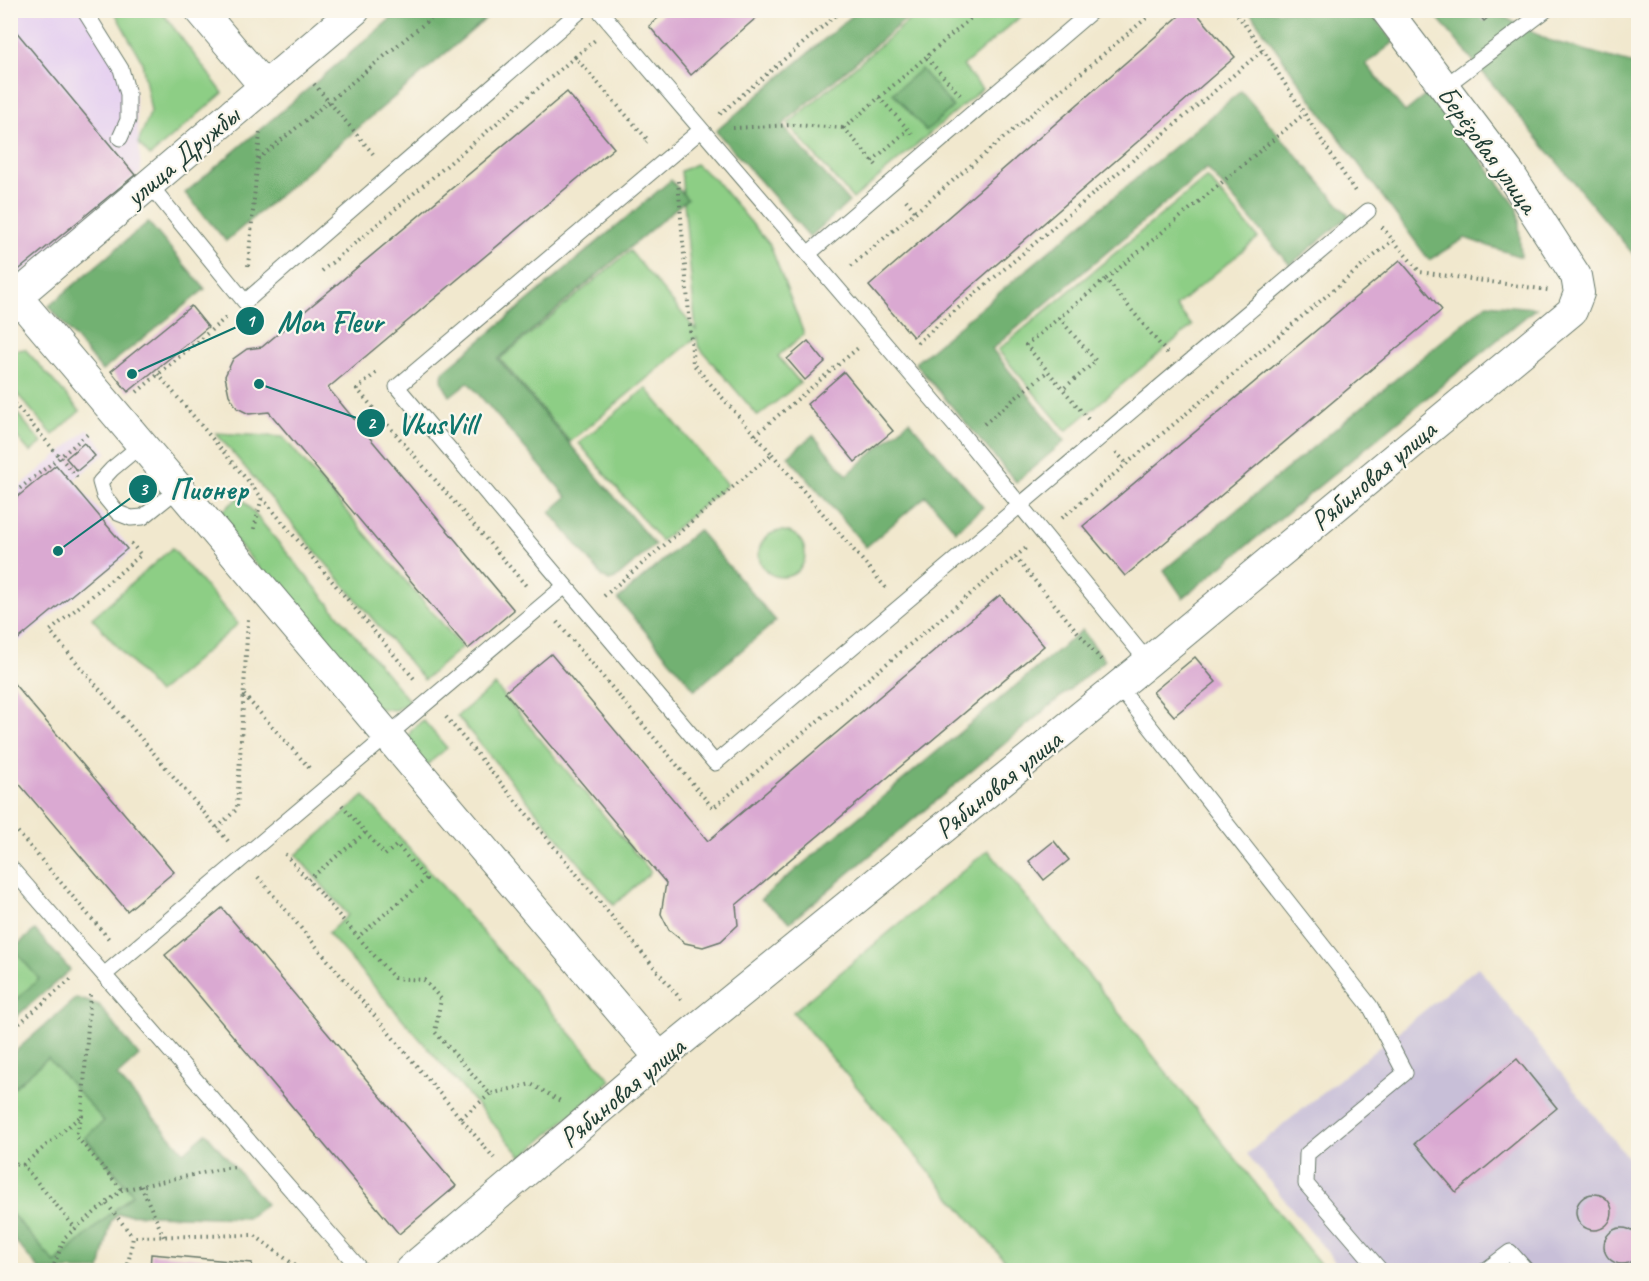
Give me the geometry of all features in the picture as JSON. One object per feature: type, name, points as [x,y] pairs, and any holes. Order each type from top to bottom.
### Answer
[{"type":"street","points":[[200,10],[264,86]]},
{"type":"street","name":"улица Дружбы","points":[[14,300],[355,10]]},
{"type":"street","name":"Берёзовая улица","points":[[1386,10],[1510,174],[1576,276],[1579,293]]},
{"type":"street","name":"Рябиновая улица","points":[[410,1270],[660,1058],[1148,662],[1572,311],[1579,293]]},
{"type":"street","points":[[14,300],[114,412],[660,1058]]},
{"type":"lane","points":[[84,10],[121,69],[128,94],[128,120],[120,138]]},
{"type":"lane","points":[[148,184],[245,302],[581,10]]},
{"type":"lane","points":[[599,10],[957,428],[1148,662]]},
{"type":"lane","points":[[808,254],[1093,10]]},
{"type":"lane","points":[[1444,87],[1546,10]]},
{"type":"lane","points":[[701,130],[398,387],[716,763],[1368,211]]},
{"type":"lane","points":[[141,445],[100,483],[104,496],[118,513],[130,518],[143,517],[178,489]]},
{"type":"lane","points":[[104,975],[565,586]]},
{"type":"lane","points":[[1118,686],[1370,1006],[1406,1073],[1307,1154],[1306,1184],[1380,1270]]},
{"type":"lane","points":[[10,867],[362,1270]]},
{"type":"lane","points":[[1486,1270],[1510,1252],[1526,1270]]},
{"type":"path","points":[[257,159],[441,10]]},
{"type":"path","points":[[701,130],[842,10]]},
{"type":"path","points":[[723,129],[794,125],[844,128],[980,10]]},
{"type":"path","points":[[898,359],[1263,50]]},
{"type":"path","points":[[926,57],[974,112]]},
{"type":"path","points":[[309,78],[409,197]]},
{"type":"path","points":[[10,496],[245,302],[264,86]]},
{"type":"path","points":[[879,97],[928,152]]},
{"type":"path","points":[[684,110],[648,140],[679,182],[693,364],[901,606]]},
{"type":"path","points":[[1127,464],[1026,345],[1304,114]]},
{"type":"path","points":[[844,128],[916,212]]},
{"type":"path","points":[[872,161],[908,130]]},
{"type":"path","points":[[1015,557],[1393,240]]},
{"type":"path","points":[[1106,279],[1180,369]]},
{"type":"path","points":[[1059,318],[1096,361],[1063,389]]},
{"type":"path","points":[[755,435],[876,333]]},
{"type":"path","points":[[979,428],[1048,371]]},
{"type":"path","points":[[10,399],[80,480]]},
{"type":"path","points":[[606,594],[772,454]]},
{"type":"path","points":[[128,540],[141,555],[50,631],[514,1182]]},
{"type":"path","points":[[217,828],[237,809],[250,573]]},
{"type":"path","points":[[244,695],[385,855],[397,845],[426,879],[358,937]]},
{"type":"path","points":[[308,880],[365,832]]},
{"type":"path","points":[[279,848],[394,978],[424,980],[441,999],[435,1032],[490,1094]]},
{"type":"path","points":[[12,1028],[92,961]]},
{"type":"path","points":[[92,961],[82,1115],[76,1136],[122,1190]]},
{"type":"path","points":[[461,1118],[490,1094],[531,1084],[572,1107]]},
{"type":"path","points":[[22,1165],[82,1115]]},
{"type":"path","points":[[10,1162],[22,1165],[76,1229]]},
{"type":"path","points":[[52,1270],[65,1237],[122,1190],[226,1168],[268,1164]]},
{"type":"path","points":[[141,1186],[164,1237]]},
{"type":"path","points":[[107,1204],[133,1237],[127,1270]]},
{"type":"path","points":[[133,1237],[254,1235],[301,1270]]},
{"type":"shaded area","points":[[11,11],[94,11],[107,29],[134,86],[141,172],[11,282]]},
{"type":"shaded area","points":[[88,429],[107,452],[74,480],[132,551],[11,648],[11,494]]},
{"type":"shaded area","points":[[1478,967],[1638,1171],[1638,1270],[1342,1270],[1247,1154]]},
{"type":"green space","points":[[859,10],[915,11],[782,125],[849,202],[810,237],[716,131]]},
{"type":"green space","points":[[114,11],[161,11],[223,93],[150,156],[138,143],[151,111],[142,62]]},
{"type":"green space","points":[[400,11],[495,11],[226,241],[185,193]]},
{"type":"green space","points":[[920,11],[1027,11],[963,66],[982,89],[853,199],[788,124]]},
{"type":"green space","points":[[1249,11],[1370,11],[1394,42],[1366,64],[1405,112],[1431,91],[1518,209],[1521,257],[1465,238],[1429,260]]},
{"type":"green space","points":[[1432,11],[1493,11],[1548,40],[1638,65],[1638,260]]},
{"type":"green space","points":[[921,69],[953,107],[926,131],[893,93]]},
{"type":"green space","points":[[1241,91],[1349,216],[1290,265],[1207,168],[992,349],[1065,441],[1016,482],[915,363]]},
{"type":"green space","points":[[696,164],[717,182],[770,245],[804,334],[778,356],[800,383],[758,416],[698,346],[697,337],[570,442],[500,359],[630,251],[696,330],[681,171]]},
{"type":"green space","points":[[1207,177],[1258,238],[1176,306],[1192,326],[1066,431],[998,350]]},
{"type":"green space","points":[[671,180],[687,199],[498,359],[655,545],[615,579],[609,581],[603,577],[550,512],[567,497],[468,382],[450,396],[442,376],[443,372]]},
{"type":"green space","points":[[148,222],[205,289],[102,371],[49,306]]},
{"type":"green space","points":[[1487,304],[1536,308],[1183,598],[1164,570]]},
{"type":"green space","points":[[25,349],[80,411],[53,435],[11,387],[11,351]]},
{"type":"green space","points":[[646,388],[727,485],[661,541],[579,443]]},
{"type":"green space","points":[[11,406],[42,443],[30,452],[11,430]]},
{"type":"green space","points":[[909,421],[983,507],[956,531],[926,496],[866,547],[788,456],[813,435],[847,475]]},
{"type":"green space","points":[[216,433],[283,437],[462,647],[424,680]]},
{"type":"green space","points":[[240,496],[410,702],[395,710],[376,708],[216,517]]},
{"type":"green space","points":[[698,530],[776,621],[695,690],[618,599]]},
{"type":"green space","points":[[782,531],[791,532],[799,537],[804,545],[804,563],[799,571],[791,576],[782,577],[773,576],[765,571],[760,563],[759,554],[760,545],[765,537],[773,532]]},
{"type":"green space","points":[[172,548],[238,624],[158,693],[92,618]]},
{"type":"green space","points":[[1082,630],[1105,660],[790,922],[761,899]]},
{"type":"green space","points":[[495,685],[651,872],[614,905],[457,716]]},
{"type":"green space","points":[[423,720],[447,748],[422,769],[405,745],[411,731]]},
{"type":"green space","points":[[364,796],[611,1080],[522,1157],[328,933],[348,915],[296,855]]},
{"type":"green space","points":[[988,850],[1325,1270],[1013,1270],[793,1012]]},
{"type":"green space","points":[[35,930],[70,970],[11,1021],[11,1004],[39,979],[11,946],[11,941],[16,946]]},
{"type":"green space","points":[[10,946],[40,979],[11,1004],[10,1004]]},
{"type":"green space","points":[[76,998],[99,1005],[139,1056],[117,1076],[184,1152],[206,1133],[266,1204],[247,1218],[118,1214],[111,1221],[100,1270],[40,1270],[11,1236],[11,1213],[55,1263],[133,1194],[85,1137],[104,1121],[48,1058],[11,1090],[11,1055]]},
{"type":"green space","points":[[48,1057],[105,1122],[85,1138],[133,1194],[55,1263],[11,1213],[10,1090]]},
{"type":"building","points":[[667,10],[765,10],[691,75],[649,26]]},
{"type":"building","points":[[1186,10],[1194,10],[1235,57],[913,337],[869,286]]},
{"type":"building","points":[[1475,10],[1497,10],[1484,21]]},
{"type":"building","points":[[10,24],[135,175],[10,277]]},
{"type":"building","points":[[567,92],[614,148],[328,388],[514,610],[468,649],[269,412],[249,414],[237,408],[229,395],[225,376],[233,359],[247,349],[262,347]]},
{"type":"building","points":[[1400,260],[1442,310],[1125,576],[1083,526]]},
{"type":"building","points":[[191,306],[208,327],[128,392],[111,371]]},
{"type":"building","points":[[808,341],[825,362],[805,380],[787,359]]},
{"type":"building","points":[[844,372],[893,431],[855,462],[807,404]]},
{"type":"building","points":[[84,443],[95,456],[77,471],[66,458]]},
{"type":"building","points":[[56,465],[127,549],[10,646],[10,503]]},
{"type":"building","points":[[1000,595],[1044,646],[736,905],[738,925],[721,941],[703,947],[685,943],[669,930],[661,914],[666,883],[505,692],[551,654],[708,841]]},
{"type":"building","points":[[1195,657],[1216,682],[1174,716],[1153,692]]},
{"type":"building","points":[[10,679],[174,872],[127,911],[10,773]]},
{"type":"building","points":[[1054,841],[1069,860],[1044,880],[1029,861]]},
{"type":"building","points":[[222,908],[456,1186],[399,1234],[165,955]]},
{"type":"building","points":[[1517,1059],[1557,1108],[1456,1192],[1415,1143]]},
{"type":"building","points":[[1594,1194],[1607,1199],[1612,1212],[1607,1225],[1594,1230],[1581,1225],[1576,1212],[1581,1199]]},
{"type":"building","points":[[1622,1228],[1635,1233],[1640,1246],[1635,1259],[1622,1264],[1609,1259],[1604,1246],[1609,1233]]},
{"type":"building","points":[[151,1254],[252,1263],[251,1270],[150,1270]]},
{"type":"place","name":"Mon Fleur","points":[[132,374]]},
{"type":"place","name":"VkusVill","points":[[259,384]]},
{"type":"place","name":"Пионер","points":[[58,551]]}]
